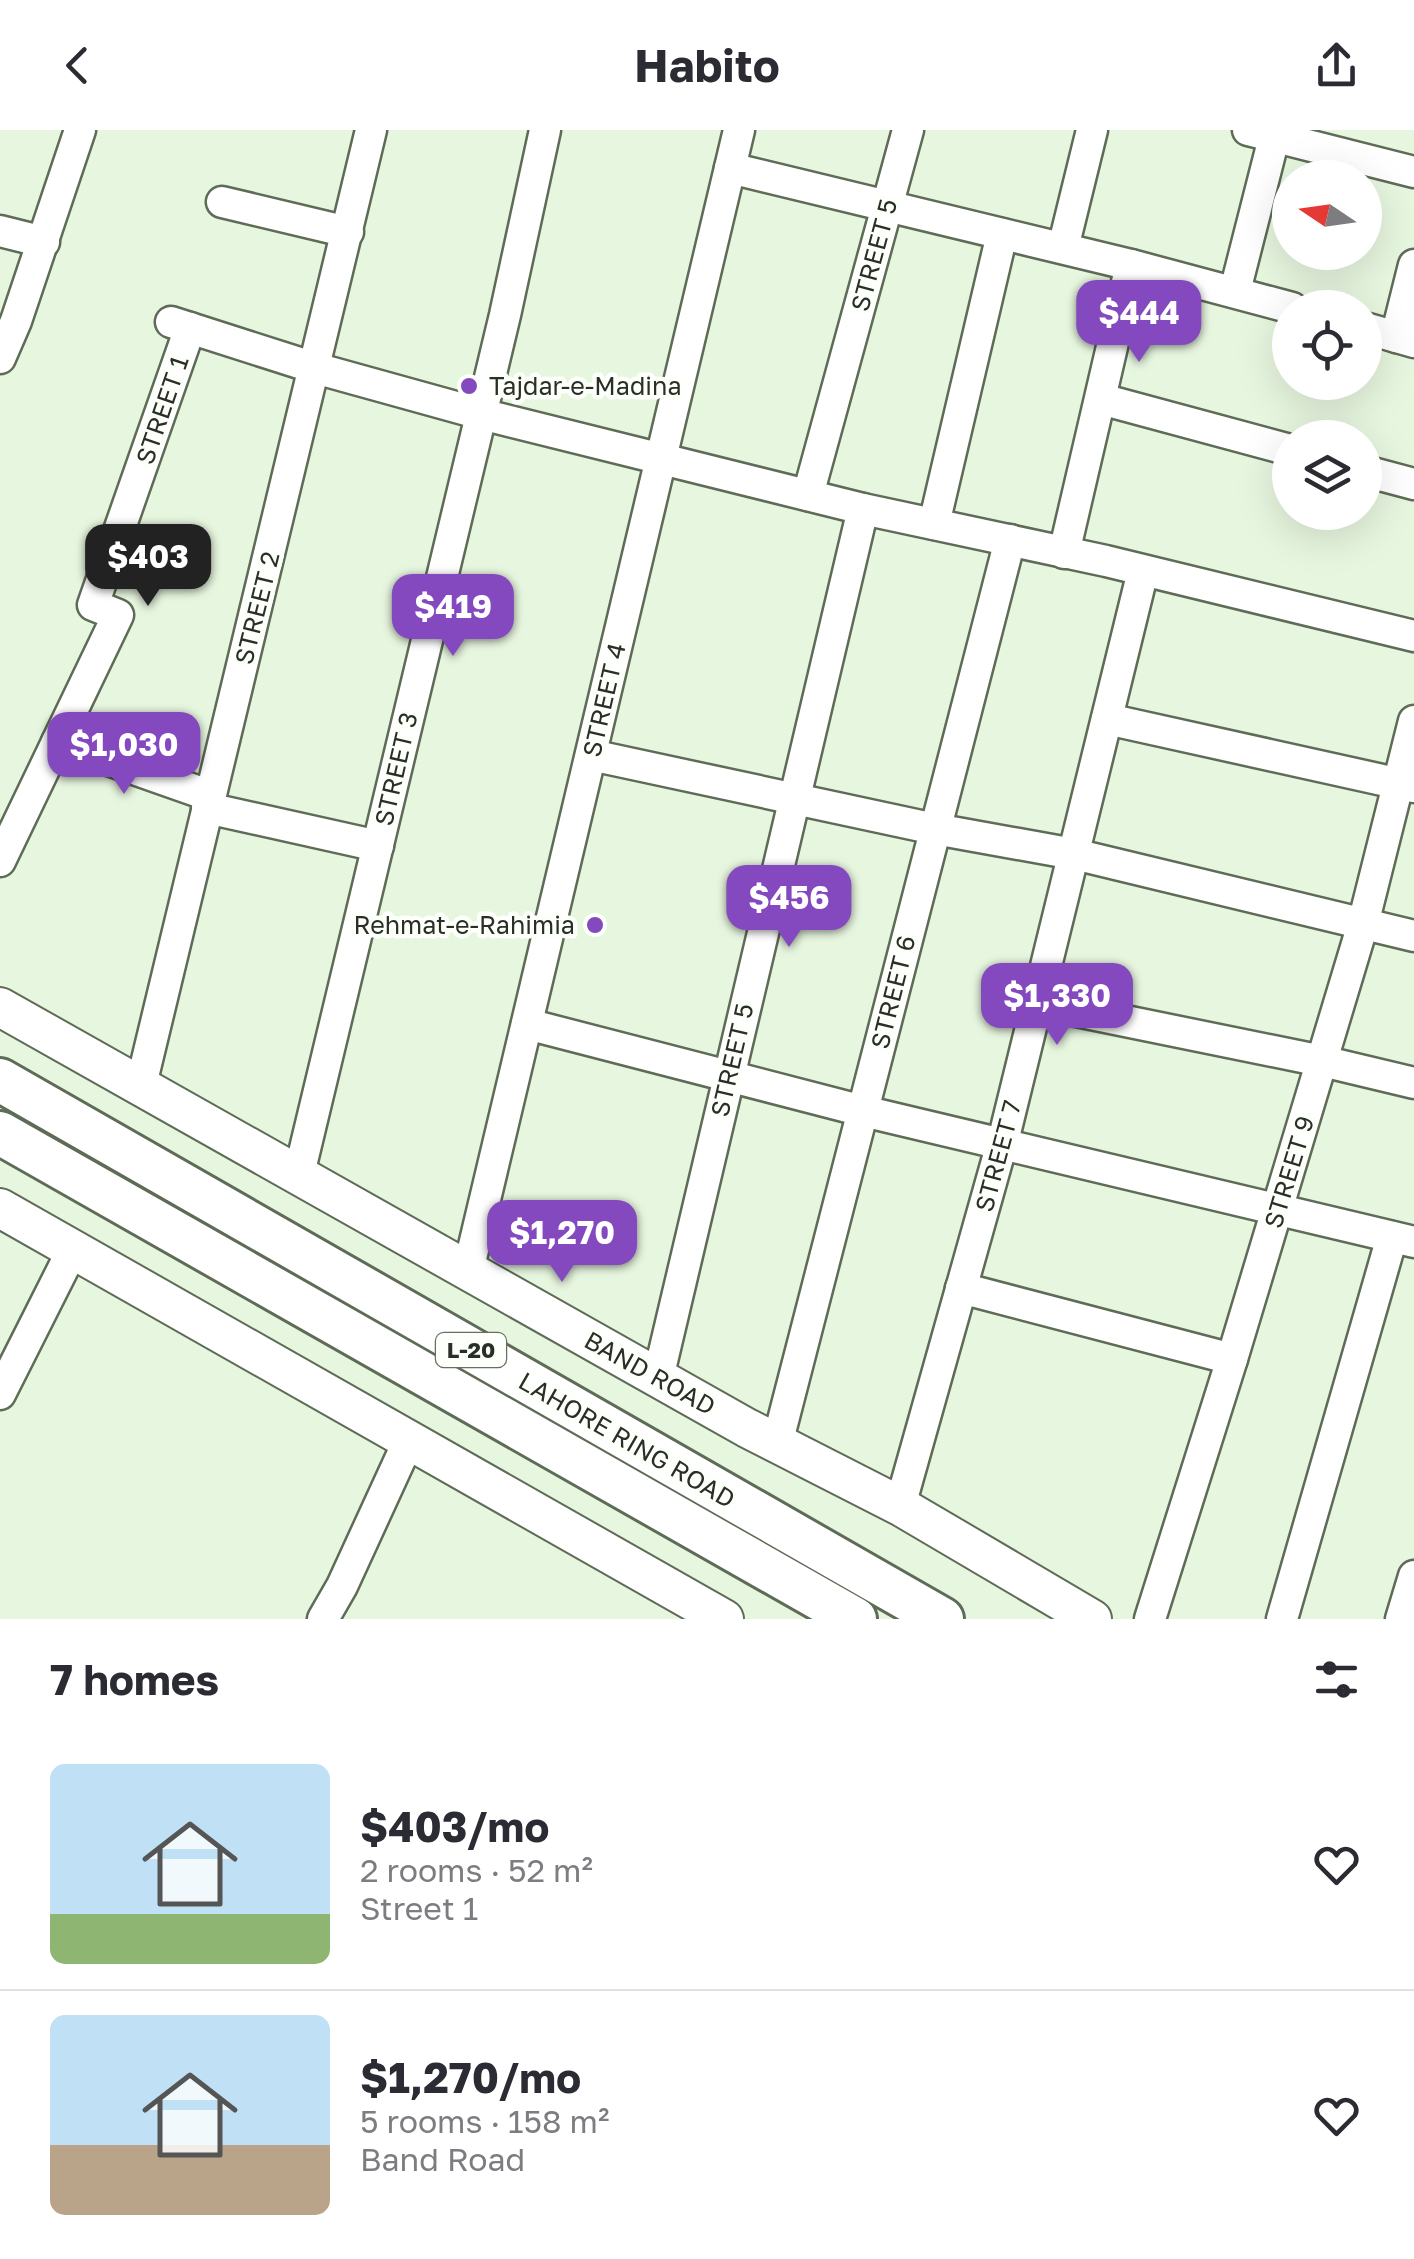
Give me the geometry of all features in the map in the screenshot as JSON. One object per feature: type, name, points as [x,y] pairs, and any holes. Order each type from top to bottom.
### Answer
[{"type":"highway","name":"LAHORE RING ROAD","points":[[0,1080],[942,1619]]},
{"type":"highway","name":"LAHORE RING ROAD","points":[[0,1133],[855,1619]]},
{"type":"main road","name":"BAND ROAD","points":[[0,1006],[658,1378],[900,1506],[1092,1619]]},
{"type":"main road","points":[[0,1208],[712,1616]]},
{"type":"street","points":[[2,348],[44,242],[79,130]]},
{"type":"street","name":"STREET 2","points":[[140,1085],[372,130]]},
{"type":"street","name":"STREET 3","points":[[299,1174],[482,414],[545,130]]},
{"type":"street","name":"STREET 4","points":[[468,1270],[738,130]]},
{"type":"street","name":"STREET 5","points":[[808,495],[908,130]]},
{"type":"street","points":[[1063,248],[1092,130]]},
{"type":"street","points":[[1235,292],[1266,132],[1414,172]]},
{"type":"street","points":[[730,168],[1272,302]]},
{"type":"street","points":[[222,202],[348,232]]},
{"type":"street","points":[[0,232],[44,242]]},
{"type":"street","points":[[934,524],[1002,234]]},
{"type":"street","points":[[1064,553],[1132,265]]},
{"type":"street","points":[[1405,339],[1414,265]]},
{"type":"street","name":"STREET 1","points":[[0,860],[118,615],[93,604],[181,325],[315,368]]},
{"type":"street","points":[[315,368],[862,509],[1143,570],[1414,636]]},
{"type":"street","points":[[1100,398],[1272,445]]},
{"type":"street","points":[[1382,476],[1414,484]]},
{"type":"street","name":"STREET 5","points":[[658,1378],[862,509]]},
{"type":"street","name":"STREET 6","points":[[778,1444],[1010,540]]},
{"type":"street","name":"STREET 7","points":[[900,1506],[1002,1144],[1143,570]]},
{"type":"street","points":[[1107,719],[1406,785]]},
{"type":"street","name":"STREET 9","points":[[1160,1615],[1232,1359],[1406,785],[1414,721]]},
{"type":"street","points":[[57,742],[209,802],[378,846]]},
{"type":"street","points":[[591,754],[935,829],[1074,854],[1414,936]]},
{"type":"street","points":[[1038,1003],[1414,1083]]},
{"type":"street","points":[[527,1024],[863,1111],[1403,1239],[1282,1619]]},
{"type":"street","points":[[0,1394],[73,1250]]},
{"type":"street","points":[[962,1288],[1232,1359]]},
{"type":"street","points":[[323,1619],[409,1440]]},
{"type":"street","points":[[1401,1619],[1414,1576]]},
{"type":"place","name":"Tajdar-e-Madina","points":[[469,386]]},
{"type":"place","name":"Rehmat-e-Rahimia","points":[[595,925]]}]
